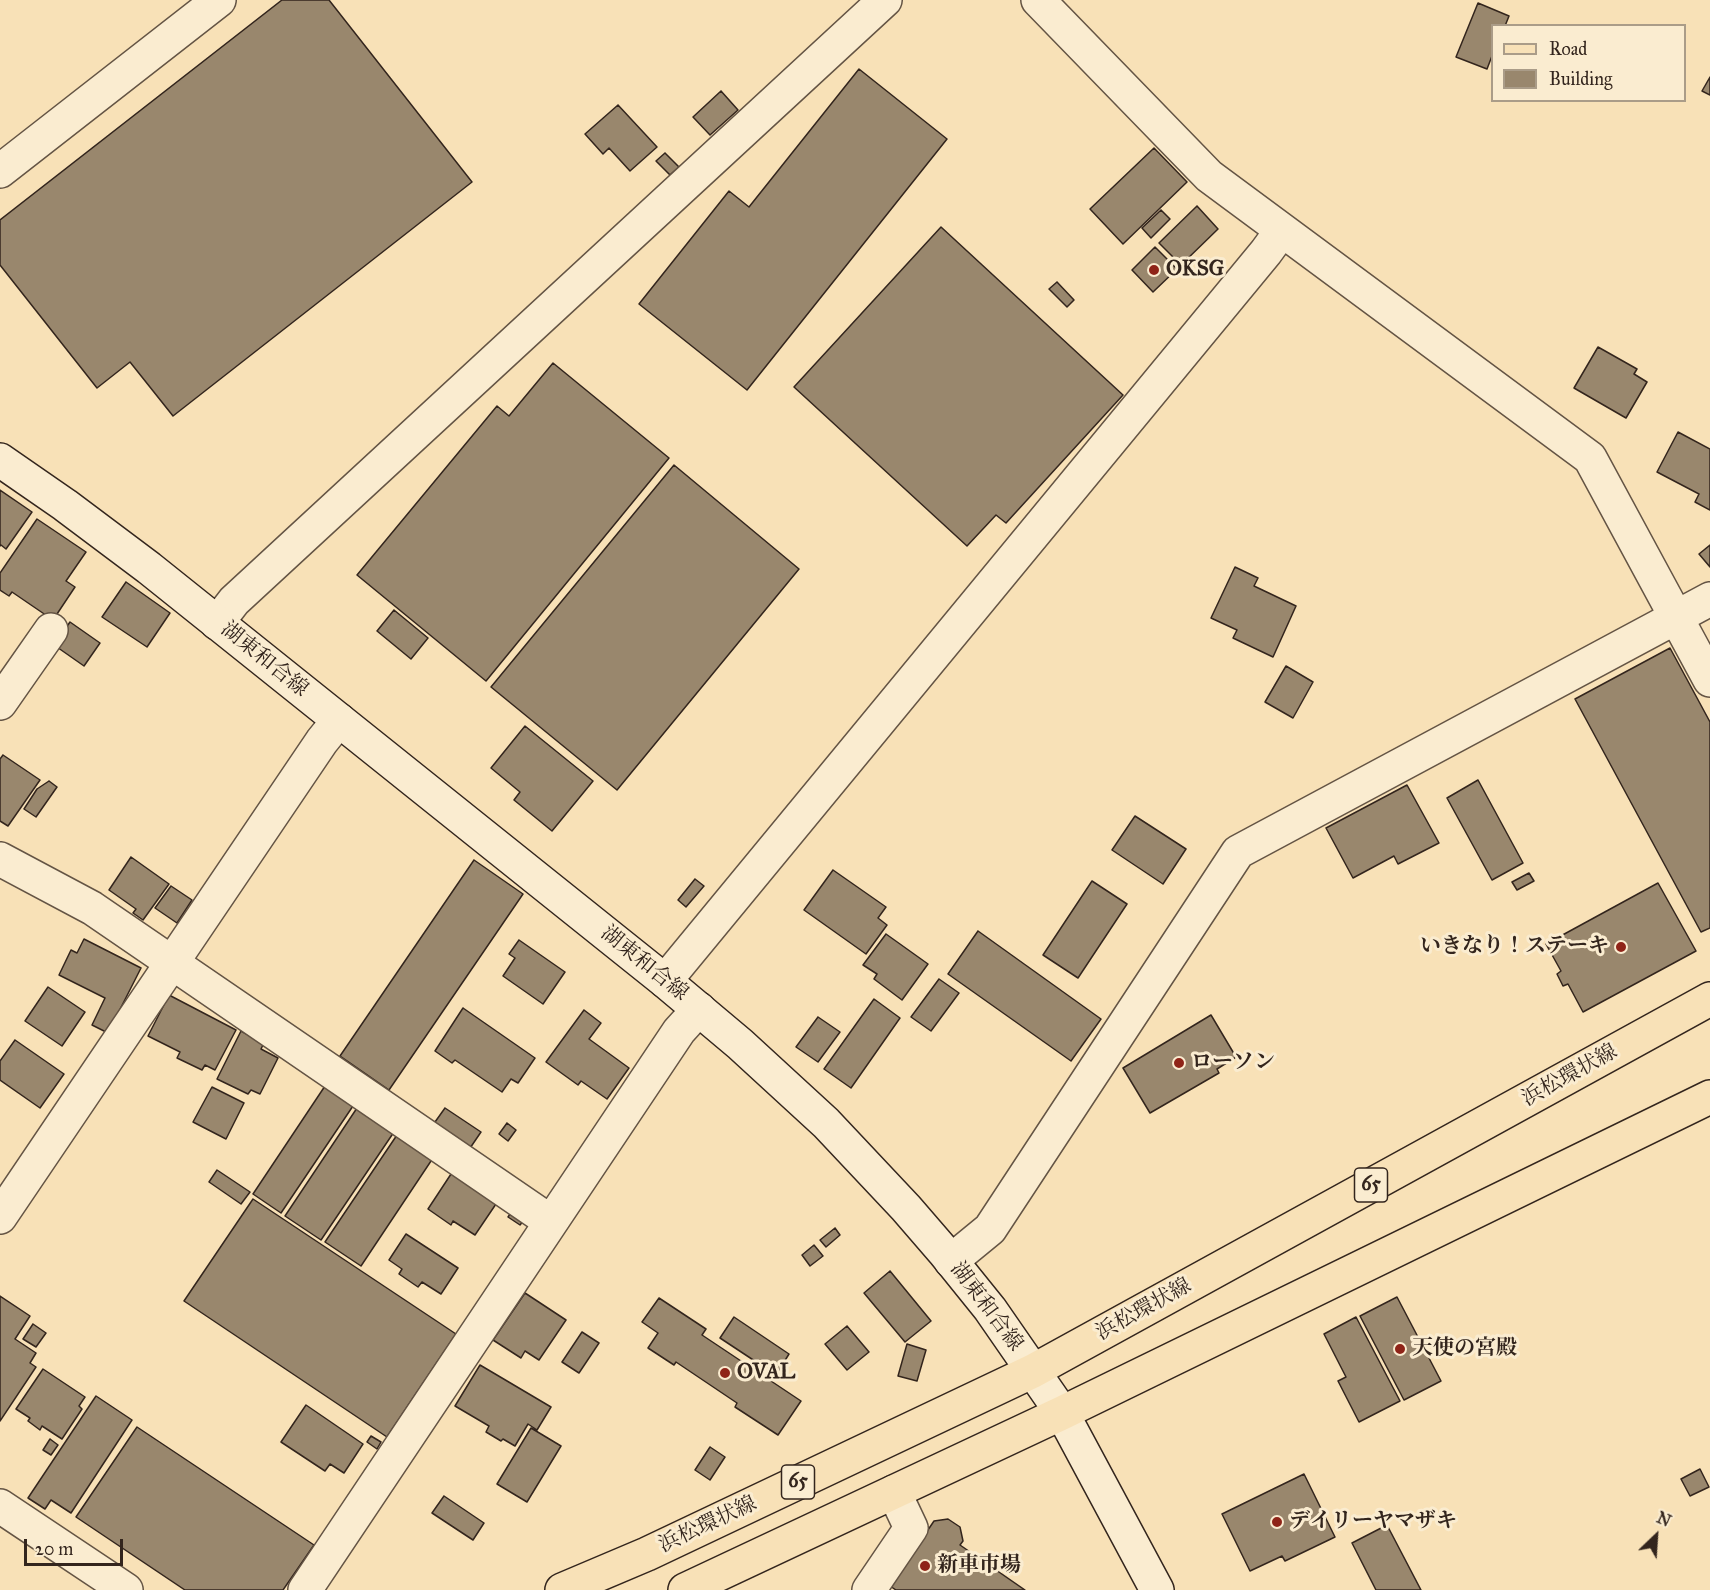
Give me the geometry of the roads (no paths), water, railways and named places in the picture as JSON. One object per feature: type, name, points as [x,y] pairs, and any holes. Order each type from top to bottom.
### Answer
[{"type":"main road","name":"浜松環状線","points":[[562,1590],[647,1554],[1033,1371],[1710,999]]},
{"type":"main road","name":"65","points":[[685,1590],[1062,1413],[1710,1097]]},
{"type":"street","points":[[0,171],[219,0]]},
{"type":"street","points":[[218,622],[234,601],[885,0]]},
{"type":"street","points":[[1038,0],[1209,176],[1590,458],[1710,680]]},
{"type":"street","points":[[665,981],[1282,230]]},
{"type":"street","name":"湖東和合線","points":[[0,460],[108,536],[218,622],[699,1009],[826,1123],[867,1165],[990,1309],[1062,1413],[1157,1590]]},
{"type":"street","points":[[951,1261],[990,1230],[1238,852],[1710,598]]},
{"type":"street","points":[[0,704],[51,630]]},
{"type":"street","points":[[0,1217],[322,741],[339,720]]},
{"type":"street","points":[[0,859],[92,909],[551,1222]]},
{"type":"street","points":[[305,1590],[679,1030],[699,1009]]},
{"type":"street","points":[[868,1590],[911,1528],[894,1492]]},
{"type":"street","points":[[0,1506],[126,1590]]},
{"type":"place","name":"OKSG","points":[[1154,270]]},
{"type":"place","name":"いきなり！ステーキ","points":[[1621,947]]},
{"type":"place","name":"ローソン","points":[[1179,1063]]},
{"type":"place","name":"天使の宮殿","points":[[1400,1349]]},
{"type":"place","name":"OVAL","points":[[725,1373]]},
{"type":"place","name":"デイリーヤマザキ","points":[[1277,1522]]},
{"type":"place","name":"新車市場","points":[[925,1566]]}]
